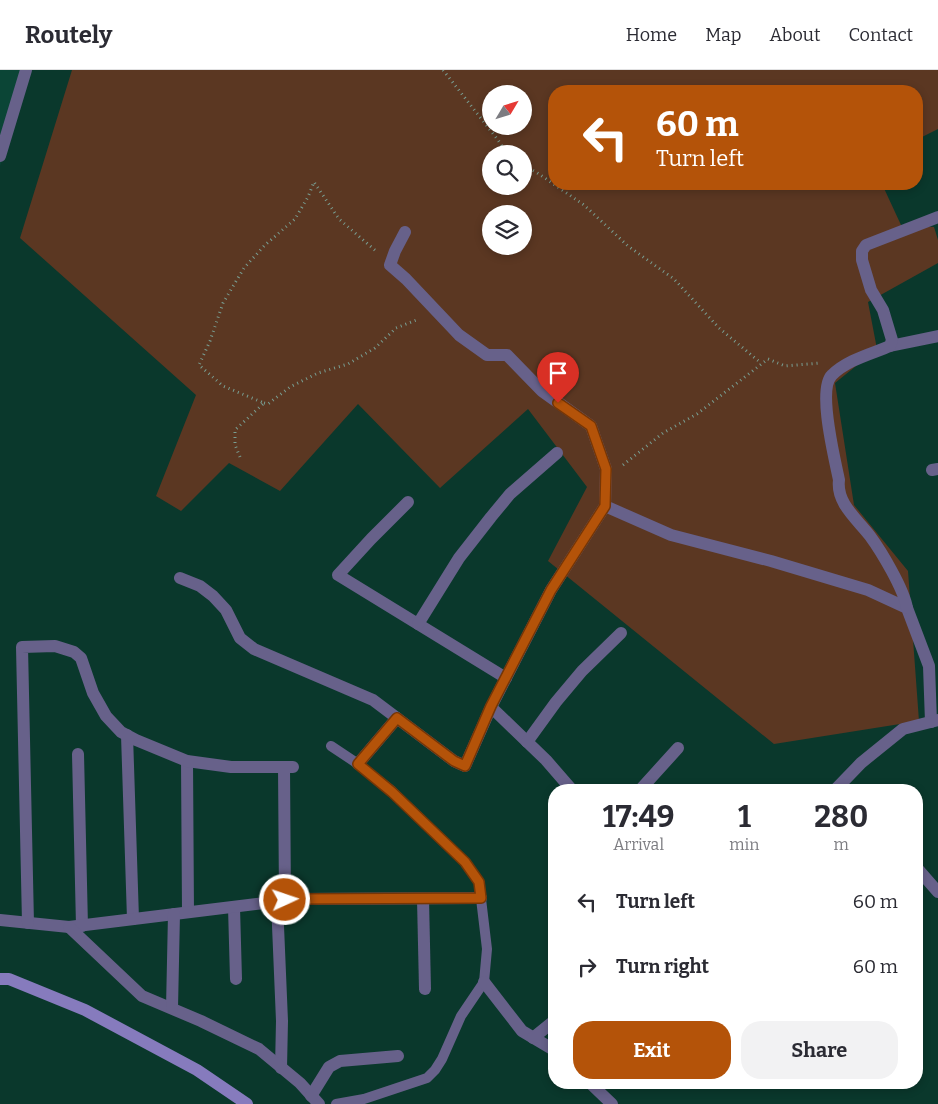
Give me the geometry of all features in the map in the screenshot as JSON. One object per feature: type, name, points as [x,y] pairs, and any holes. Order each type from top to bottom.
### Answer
[{"type":"street","points":[[0,156],[26,70]]},
{"type":"street","points":[[890,346],[892,340],[882,310],[871,290],[862,260],[862,251],[866,245],[872,242],[938,217]]},
{"type":"street","points":[[180,578],[200,586],[213,596],[226,610],[240,638],[254,649],[373,700],[454,761],[465,766],[491,706],[551,590],[605,506],[606,469],[591,426],[542,391],[506,355],[487,354],[459,335],[406,279],[390,265],[405,232]]},
{"type":"street","points":[[845,784],[861,763],[903,729],[935,721],[929,666],[901,589],[871,538],[842,501],[837,490],[839,480],[825,409],[827,382],[831,376],[853,361],[890,346],[938,336]]},
{"type":"street","points":[[418,624],[459,558],[510,494],[557,453]]},
{"type":"street","points":[[408,502],[338,575],[506,678]]},
{"type":"street","points":[[605,506],[671,535],[771,561],[868,590],[907,608]]},
{"type":"street","points":[[527,742],[556,702],[582,671],[621,633]]},
{"type":"street","points":[[28,923],[22,647],[55,646],[74,652],[81,658],[93,693],[106,716],[121,732],[187,761],[231,767],[288,767],[281,901],[281,1068]]},
{"type":"street","points":[[491,706],[566,784]]},
{"type":"street","points":[[358,764],[397,718]]},
{"type":"street","points":[[127,735],[132,919]]},
{"type":"street","points":[[645,784],[678,748]]},
{"type":"street","points":[[78,754],[76,926],[115,972],[142,996],[172,1008],[258,1049],[300,1083],[315,1100],[329,1067],[340,1061],[398,1056]]},
{"type":"street","points":[[187,761],[188,912]]},
{"type":"street","points":[[923,875],[938,892]]},
{"type":"street","points":[[0,920],[76,926],[297,899],[481,898]]},
{"type":"street","points":[[423,899],[425,989]]},
{"type":"street","points":[[234,907],[236,979]]},
{"type":"street","points":[[172,1008],[174,914]]},
{"type":"street","points":[[0,979],[8,979],[85,1010],[197,1070],[247,1104]]},
{"type":"street","points":[[484,982],[522,1031],[548,1047]]},
{"type":"street","points":[[533,1038],[548,1026]]},
{"type":"street","points":[[596,1089],[612,1104]]},
{"type":"lane","points":[[331,746],[358,764],[392,792],[465,862],[479,882],[487,949],[484,982],[461,1016],[442,1059],[435,1070],[427,1078],[364,1099],[336,1104]]},
{"type":"path","points":[[443,70],[501,145]]},
{"type":"path","points":[[532,170],[548,180]]},
{"type":"path","points":[[390,265],[339,219],[314,182],[308,197],[294,219],[244,268],[223,303],[210,341],[199,365],[223,386],[268,404],[290,387],[318,373],[348,364],[376,348],[396,328],[423,317],[434,308]]},
{"type":"path","points":[[562,190],[584,205],[628,246],[674,279],[719,328],[761,363]]},
{"type":"path","points":[[621,466],[663,433],[697,414],[768,359],[785,366],[828,362]]},
{"type":"path","points":[[240,457],[235,445],[235,430],[264,403]]},
{"type":"shaded area","points":[[0,70],[31,70],[0,166]]},
{"type":"shaded area","points":[[72,70],[938,70],[938,129],[923,136],[923,85],[548,85],[548,190],[885,190],[901,225],[934,227],[938,240],[938,263],[868,302],[877,349],[835,383],[854,505],[908,571],[919,721],[774,744],[548,561],[587,487],[528,409],[440,488],[358,404],[280,491],[229,463],[181,511],[156,496],[196,395],[20,238]]},
{"type":"route","points":[[285,900],[481,898],[479,882],[465,862],[392,792],[358,764],[397,718],[454,761],[465,766],[491,706],[551,590],[605,506],[606,469],[591,426],[558,403]]}]
